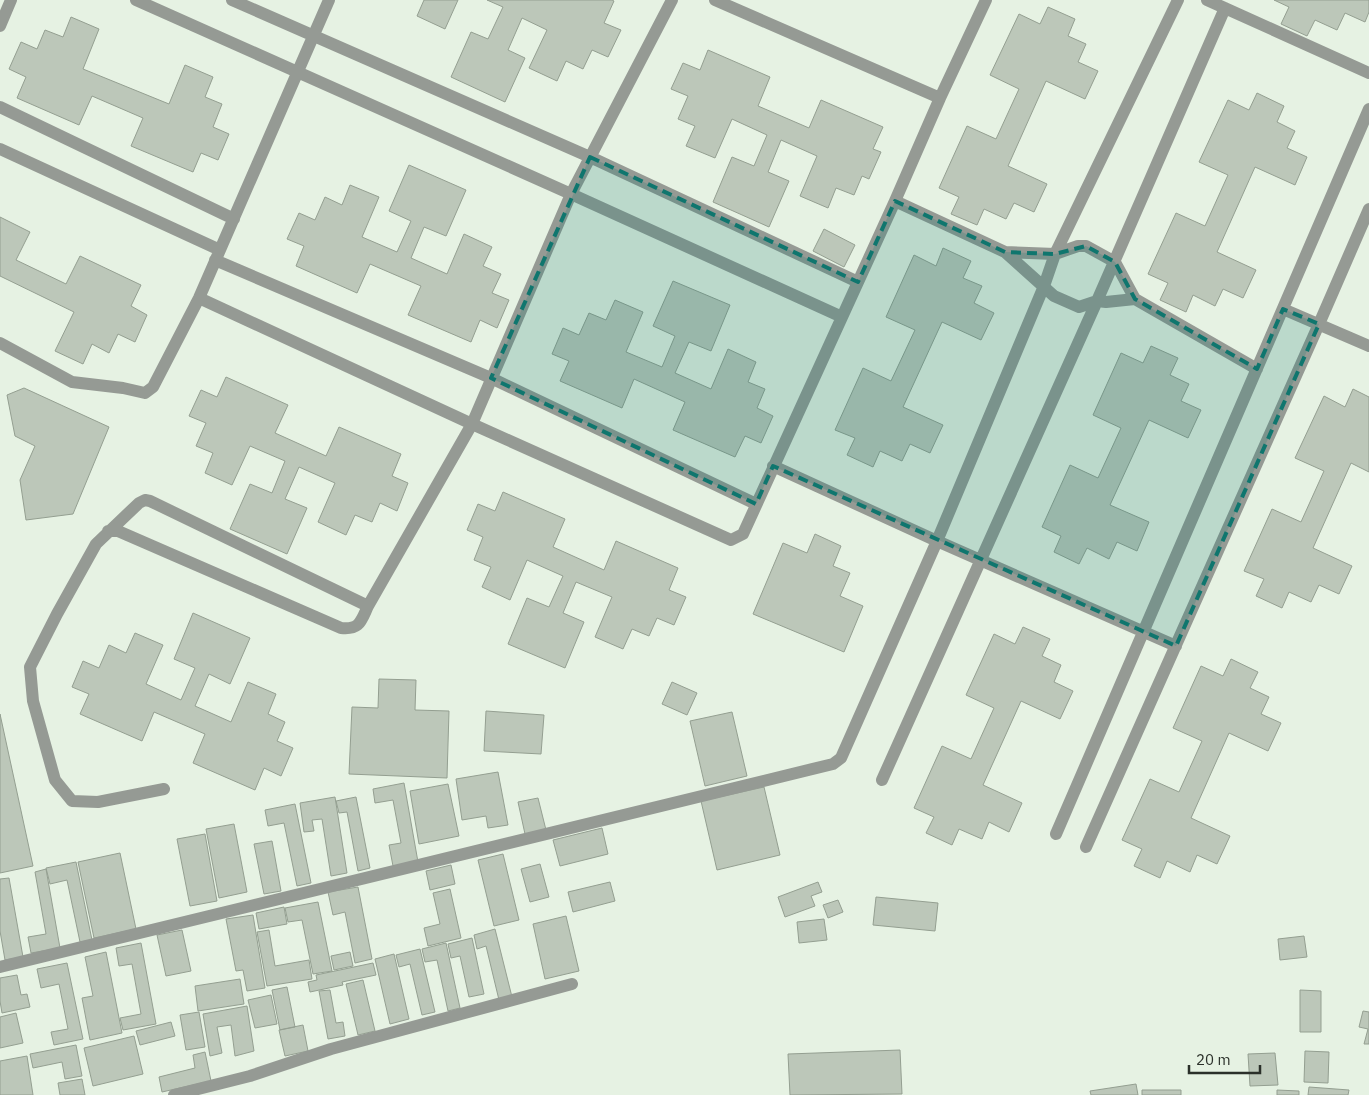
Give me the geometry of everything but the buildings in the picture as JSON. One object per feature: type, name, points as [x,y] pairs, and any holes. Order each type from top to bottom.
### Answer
[{"type":"street","points":[[0,26],[11,0]]},
{"type":"street","points":[[136,0],[842,317]]},
{"type":"street","points":[[232,0],[590,157],[858,282]]},
{"type":"street","points":[[0,343],[72,382],[123,388],[145,393],[153,387],[199,298],[329,0]]},
{"type":"street","points":[[108,531],[118,531],[341,628],[350,629],[359,624],[472,424],[571,194],[672,0]]},
{"type":"street","points":[[716,0],[940,98]]},
{"type":"street","points":[[199,298],[472,424],[731,540],[744,534],[986,0]]},
{"type":"street","points":[[0,967],[833,764],[841,758],[937,541],[1044,286],[1055,254],[1178,0]]},
{"type":"street","points":[[1207,0],[1369,73]]},
{"type":"street","points":[[882,780],[1097,301],[1225,8]]},
{"type":"street","points":[[0,106],[234,219]]},
{"type":"street","points":[[1056,834],[1369,109]]},
{"type":"street","points":[[0,149],[217,255],[491,378],[756,504]]},
{"type":"street","points":[[895,201],[1005,252],[1060,300],[1079,307],[1097,301],[1135,299]]},
{"type":"street","points":[[1086,847],[1369,209]]},
{"type":"street","points":[[1005,252],[1055,254],[1078,246],[1086,246],[1114,262],[1135,299],[1257,369]]},
{"type":"street","points":[[1283,309],[1369,346]]},
{"type":"street","points":[[774,466],[937,541],[1176,646]]},
{"type":"street","points":[[164,789],[98,802],[72,801],[55,780],[33,701],[30,667],[96,544],[138,502],[150,501],[368,606]]},
{"type":"street","points":[[174,1095],[250,1076],[331,1049],[572,984]]},
{"type":"highlighted area","points":[[590,157],[858,282],[895,201],[1005,252],[1055,254],[1086,246],[1115,262],[1135,299],[1257,369],[1283,309],[1319,324],[1176,646],[773,466],[756,504],[491,378]]}]
